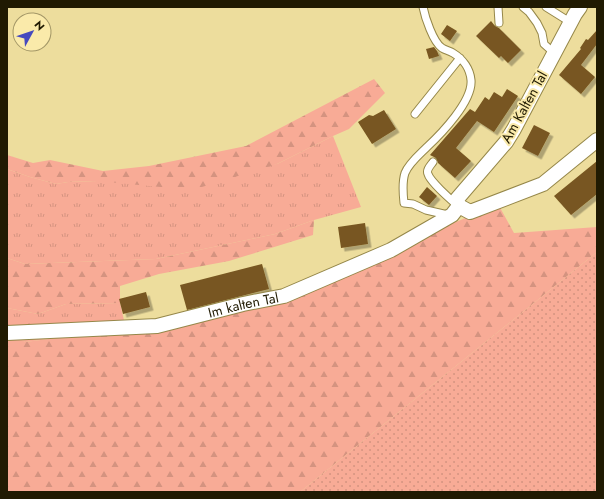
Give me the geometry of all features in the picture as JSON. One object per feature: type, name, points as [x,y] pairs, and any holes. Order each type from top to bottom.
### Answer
[{"type":"street","name":"Am Kalten Tal","points":[[456,209],[457,199],[506,142],[514,129],[570,22],[580,7]]},
{"type":"street","points":[[456,209],[470,212],[543,184],[597,140]]},
{"type":"street","name":"Im kalten Tal","points":[[7,333],[157,326],[243,304],[284,296],[391,250],[456,209]]},
{"type":"lane","points":[[423,7],[428,25],[441,48],[452,52],[460,58],[466,65],[471,81],[467,98],[444,130],[411,164],[405,174],[403,188],[404,203],[413,204],[426,210],[456,209]]},
{"type":"lane","points":[[498,7],[499,23]]},
{"type":"lane","points":[[523,7],[529,12],[537,23],[542,33],[544,44],[554,53]]},
{"type":"lane","points":[[546,7],[570,22]]},
{"type":"lane","points":[[415,114],[460,58]]},
{"type":"lane","points":[[432,162],[428,168],[428,174],[432,181],[456,209]]},
{"type":"green space","points":[[374,79],[385,93],[349,129],[277,164],[192,190],[97,181],[56,184],[7,169],[7,155],[33,163],[50,160],[103,171],[149,166],[246,146]]},
{"type":"green space","points":[[333,136],[361,207],[314,220],[275,234],[156,259],[25,264],[7,258],[7,169],[56,184],[277,164]]},
{"type":"green space","points":[[498,204],[514,233],[597,227],[597,252],[300,492],[7,492],[7,329],[25,342],[126,329],[295,291]]},
{"type":"green space","points":[[314,220],[313,235],[229,261],[159,274],[120,286],[120,303],[66,304],[38,314],[7,308],[7,258],[25,264],[156,259],[275,234]]},
{"type":"green space","points":[[597,252],[597,492],[300,492]]},
{"type":"green space","points":[[120,303],[126,329],[25,342],[7,329],[7,308],[38,314],[66,304]]},
{"type":"building","points":[[491,21],[521,50],[508,63],[501,56],[499,58],[476,36]]},
{"type":"building","points":[[447,25],[457,31],[450,41],[441,34]]},
{"type":"building","points":[[597,30],[597,44],[581,65],[595,77],[581,94],[559,75],[581,49],[580,48],[586,39],[588,40]]},
{"type":"building","points":[[434,47],[439,56],[429,59],[426,49]]},
{"type":"building","points":[[507,89],[518,96],[494,132],[477,121],[456,148],[471,161],[455,178],[438,163],[436,158],[430,155],[470,109],[475,112],[485,97],[489,100],[494,92],[502,97]]},
{"type":"building","points":[[384,110],[396,129],[372,144],[358,122],[369,115],[373,116]]},
{"type":"building","points":[[534,125],[550,133],[538,156],[522,148]]},
{"type":"building","points":[[597,161],[597,194],[571,215],[554,196]]},
{"type":"building","points":[[427,187],[437,196],[429,205],[419,197]]},
{"type":"building","points":[[365,223],[368,244],[341,248],[338,227]]},
{"type":"building","points":[[262,264],[269,289],[187,310],[180,285]]},
{"type":"building","points":[[146,292],[150,307],[123,314],[119,299]]}]
